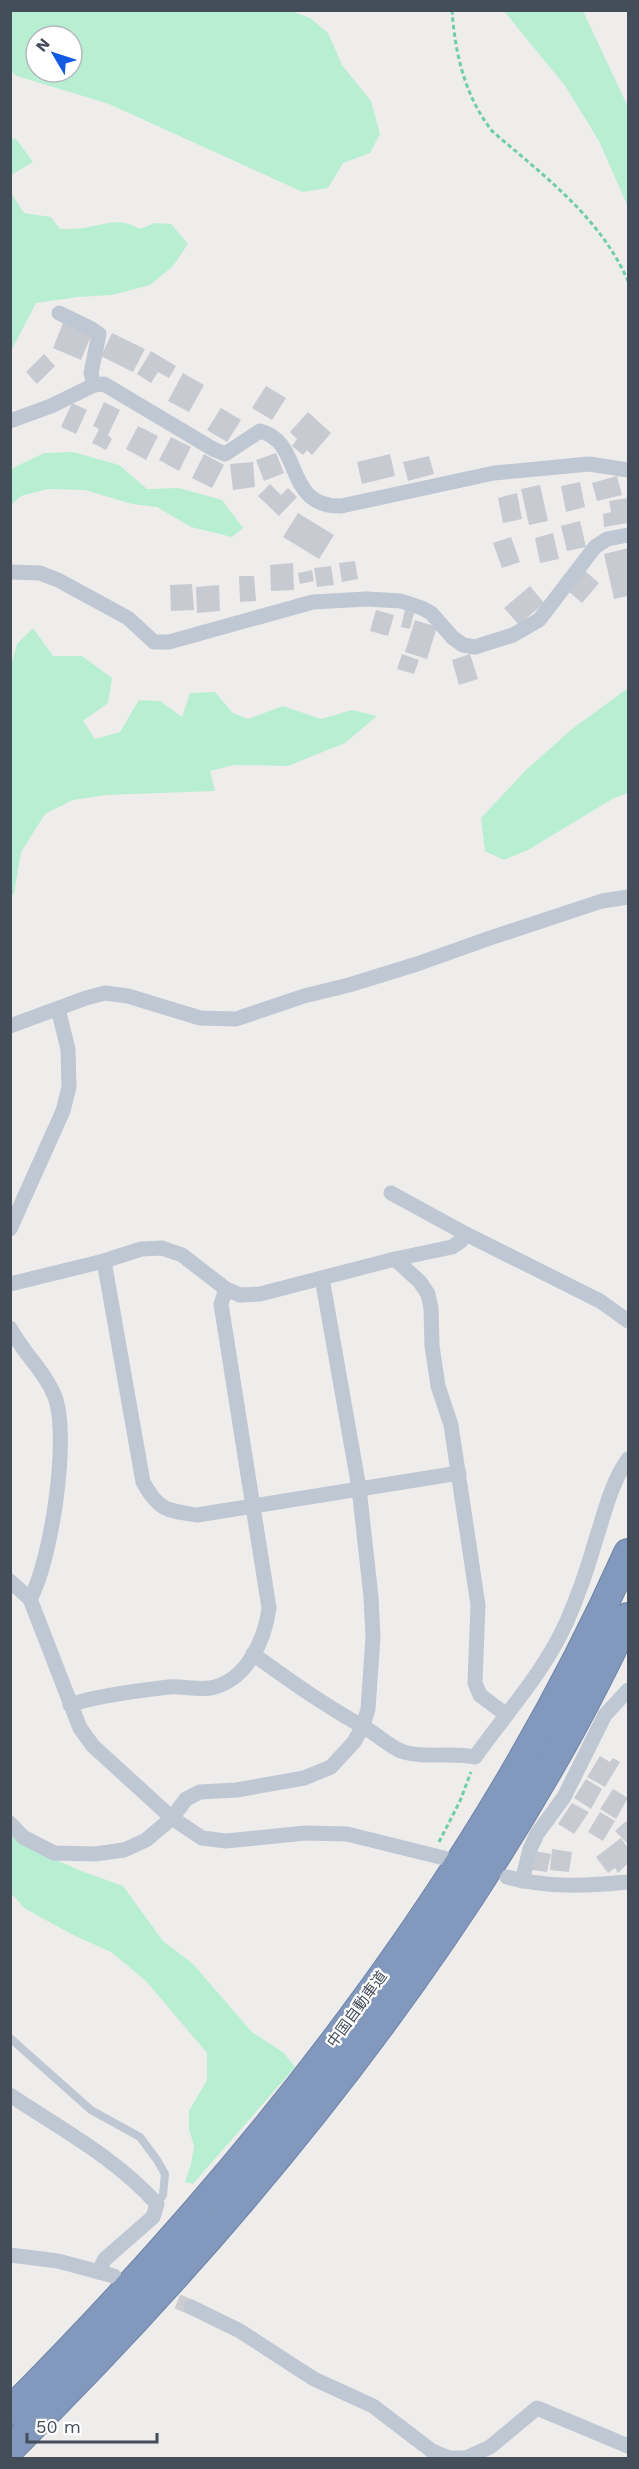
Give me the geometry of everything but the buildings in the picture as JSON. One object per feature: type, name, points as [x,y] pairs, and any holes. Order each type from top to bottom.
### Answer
[{"type":"highway","name":"中国自動車道","points":[[10,2411],[98,2321],[190,2220],[297,2090],[397,1955],[467,1851],[527,1751],[577,1658],[628,1553]]},
{"type":"highway","name":"中国自動車道","points":[[10,2449],[118,2338],[203,2245],[353,2062],[485,1875],[552,1765],[628,1617]]},
{"type":"street","points":[[59,313],[99,334],[91,373],[94,385]]},
{"type":"street","points":[[10,421],[51,406],[94,385],[104,384],[225,454],[260,431],[271,434],[281,443],[303,489],[324,507],[341,506],[494,473],[589,464],[628,470]]},
{"type":"street","points":[[10,572],[40,573],[58,580],[128,618],[154,642],[169,642],[313,602],[367,599],[401,601],[422,608],[431,613],[453,638],[463,645],[475,647],[513,635],[539,620],[595,547],[607,539],[628,535]]},
{"type":"street","points":[[10,1026],[105,993],[128,996],[200,1018],[236,1019],[304,996],[417,964],[602,902],[628,897]]},
{"type":"street","points":[[10,1229],[63,1111],[69,1087],[68,1049],[58,1009]]},
{"type":"street","points":[[391,1192],[466,1234],[600,1301],[628,1321]]},
{"type":"street","points":[[10,1284],[104,1261],[141,1249],[162,1248],[182,1255],[226,1290],[240,1295],[260,1294],[395,1258],[452,1246],[461,1241],[466,1234]]},
{"type":"street","points":[[395,1258],[420,1282],[428,1294],[438,1386],[451,1425],[471,1571],[478,1605],[475,1683],[480,1695],[506,1714]]},
{"type":"street","points":[[104,1261],[143,1482],[153,1500],[171,1511],[197,1515],[459,1473]]},
{"type":"street","points":[[10,1823],[23,1837],[54,1853],[95,1854],[124,1850],[146,1840],[172,1818],[186,1799],[200,1792],[237,1790],[304,1778],[331,1767],[354,1742],[363,1726],[368,1709],[373,1637],[359,1488],[322,1278]]},
{"type":"street","points":[[70,1705],[166,1688],[212,1688],[240,1673],[267,1628],[269,1608],[221,1304],[226,1290]]},
{"type":"street","points":[[10,1328],[21,1347],[45,1377],[56,1399],[60,1435],[58,1496],[38,1584],[30,1599]]},
{"type":"street","points":[[253,1654],[341,1715],[402,1751],[423,1755],[476,1756],[506,1714],[531,1685],[567,1622],[623,1480],[628,1459]]},
{"type":"street","points":[[10,1581],[30,1599],[70,1705],[80,1728],[93,1746],[172,1818],[202,1838],[226,1841],[305,1833],[347,1834],[438,1856]]},
{"type":"street","points":[[522,1881],[530,1849],[537,1834],[564,1797],[605,1715],[628,1690]]},
{"type":"street","points":[[507,1877],[555,1886],[592,1886],[628,1882]]},
{"type":"street","points":[[10,2095],[89,2145],[146,2191],[157,2204],[153,2217],[105,2259],[98,2272]]},
{"type":"street","points":[[10,2255],[58,2262],[114,2276]]},
{"type":"street","points":[[191,2307],[240,2331],[315,2379],[373,2406],[432,2451],[449,2458],[466,2458],[490,2448],[537,2408],[628,2446]]},
{"type":"lane","points":[[10,2038],[91,2110],[140,2137],[165,2174],[164,2195],[157,2204]]},
{"type":"path","points":[[452,10],[457,55],[470,96],[481,118],[492,131],[579,207],[621,264],[628,281]]},
{"type":"path","points":[[438,1856],[476,1756]]},
{"type":"green space","points":[[10,11],[291,11],[310,18],[328,33],[342,65],[371,101],[380,134],[370,153],[343,163],[328,188],[303,192],[109,104],[43,84],[84,84],[84,24],[24,24],[24,78],[11,72]]},
{"type":"green space","points":[[504,11],[583,11],[628,107],[628,207],[599,141],[566,87]]},
{"type":"green space","points":[[11,138],[17,140],[33,162],[11,175]]},
{"type":"green space","points":[[11,193],[24,213],[51,217],[60,229],[115,222],[126,223],[140,229],[155,223],[171,224],[188,244],[173,266],[150,285],[112,295],[36,303],[11,351]]},
{"type":"green space","points":[[73,452],[119,465],[147,489],[179,488],[222,500],[243,528],[232,537],[191,527],[157,507],[132,504],[85,490],[48,489],[21,496],[11,505],[11,469],[44,453]]},
{"type":"green space","points":[[33,628],[53,656],[82,656],[112,678],[108,703],[83,721],[95,739],[120,732],[139,700],[160,701],[182,717],[190,693],[215,692],[233,713],[248,719],[283,706],[321,719],[352,710],[377,716],[345,743],[288,766],[234,765],[210,771],[215,791],[106,795],[73,800],[45,814],[21,852],[14,894],[11,896],[11,666],[17,644]]},
{"type":"green space","points":[[628,688],[628,793],[614,798],[528,850],[504,860],[485,851],[481,818],[526,770],[572,729]]},
{"type":"green space","points":[[10,1833],[36,1851],[123,1886],[163,1941],[193,1964],[252,2032],[284,2053],[295,2067],[193,2184],[185,2182],[194,2146],[189,2129],[189,2111],[207,2080],[207,2053],[146,1981],[111,1952],[71,1934],[24,1908],[11,1893]]},
{"type":"tunnel","points":[[156,2293],[191,2307]]}]
